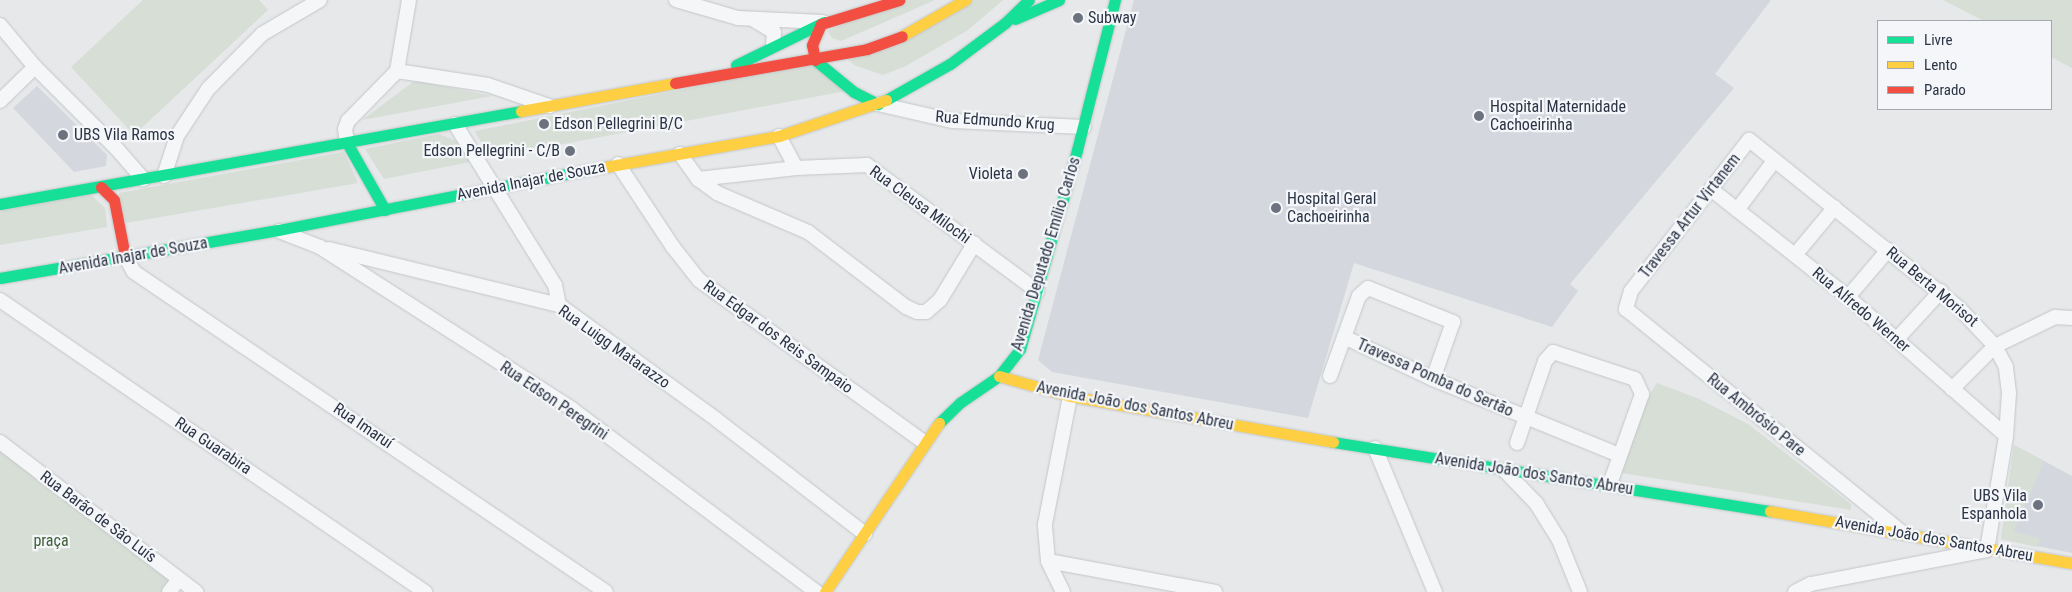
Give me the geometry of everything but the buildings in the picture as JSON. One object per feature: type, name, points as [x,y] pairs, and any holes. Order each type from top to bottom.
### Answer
[{"type":"main road","points":[[725,74],[773,46],[824,22],[899,0]]},
{"type":"main road","points":[[0,204],[455,124],[725,74],[815,60],[867,49],[913,32],[965,0]]},
{"type":"main road","name":"Avenida Inajar de Souza","points":[[0,278],[278,230],[618,164],[780,136],[878,104],[950,64],[1005,23],[1029,0]]},
{"type":"main road","points":[[1005,23],[1059,0]]},
{"type":"main road","name":"Avenida Deputado Emílio Carlos","points":[[825,592],[866,534],[924,442],[939,422],[961,402],[999,376],[1020,349],[1084,127],[1115,0]]},
{"type":"main road","points":[[824,22],[814,36],[812,45],[815,60],[854,92],[878,104]]},
{"type":"main road","points":[[347,143],[385,210]]},
{"type":"main road","points":[[101,187],[114,200],[125,256]]},
{"type":"main road","name":"Avenida João dos Santos Abreu","points":[[999,376],[1070,396],[1505,471],[1610,484],[1901,533],[1987,550],[2072,563]]},
{"type":"street","points":[[164,176],[177,136],[208,89],[262,34],[320,0]]},
{"type":"street","points":[[347,143],[345,129],[348,121],[397,71],[409,0]]},
{"type":"street","points":[[676,0],[699,9],[754,20],[824,22]]},
{"type":"street","points":[[754,20],[774,32],[773,46]]},
{"type":"street","points":[[0,25],[35,67],[117,148],[143,179]]},
{"type":"street","points":[[0,101],[35,67]]},
{"type":"street","points":[[397,71],[488,85],[550,106]]},
{"type":"street","name":"Rua Edmundo Krug","points":[[878,104],[953,121],[1084,127]]},
{"type":"street","points":[[455,124],[493,188],[507,203],[554,285],[559,306]]},
{"type":"street","points":[[780,136],[796,168]]},
{"type":"street","name":"Rua Berta Morisot","points":[[1749,140],[1941,292],[1995,346],[2006,367],[2009,393],[2006,436],[1987,550]]},
{"type":"street","name":"Travessa Artur Virtanem","points":[[1631,291],[1712,190],[1749,140]]},
{"type":"street","points":[[117,148],[121,170],[119,184]]},
{"type":"street","points":[[680,154],[698,179],[717,193],[808,232],[906,307],[917,312],[926,312],[940,300],[974,244]]},
{"type":"street","points":[[1737,210],[1774,161]]},
{"type":"street","name":"Rua Edgar dos Reis Sampaio","points":[[618,164],[673,247],[699,280],[924,442]]},
{"type":"street","name":"Rua Cleusa Milochi","points":[[698,179],[796,168],[867,165],[1038,291]]},
{"type":"street","name":"Rua Alfredo Werner","points":[[1712,190],[1848,297],[2006,436]]},
{"type":"street","points":[[1795,255],[1835,207]]},
{"type":"street","name":"Rua Edson Peregrini","points":[[278,230],[320,247],[572,409],[817,592]]},
{"type":"street","name":"Rua Luigg Matarazzo","points":[[320,247],[559,306],[717,420],[866,534]]},
{"type":"street","points":[[1848,297],[1888,250]]},
{"type":"street","name":"Rua Imaruí","points":[[125,256],[134,272],[606,592]]},
{"type":"street","points":[[1330,376],[1365,288],[1448,319],[1452,327],[1433,380]]},
{"type":"street","name":"Rua Ambrósio Pare","points":[[1631,291],[1626,306],[1629,313],[1901,533]]},
{"type":"street","points":[[1897,340],[1941,292]]},
{"type":"street","name":"Rua Guarabira","points":[[0,300],[425,592]]},
{"type":"street","points":[[1952,389],[1995,346],[2055,317],[2072,318]]},
{"type":"street","name":"Travessa Pomba do Sertão","points":[[1344,337],[1433,380],[1619,455]]},
{"type":"street","points":[[1517,443],[1546,361],[1553,352],[1635,379],[1642,394],[1610,484]]},
{"type":"street","points":[[1063,592],[1048,561],[1045,524],[1070,396]]},
{"type":"street","name":"Rua Barão de São Luís","points":[[0,442],[196,592]]},
{"type":"street","points":[[1375,448],[1435,592]]},
{"type":"street","points":[[1505,471],[1536,503],[1559,540],[1580,592]]},
{"type":"street","points":[[1795,592],[1811,584],[1987,550]]},
{"type":"street","points":[[1048,561],[1215,592]]},
{"type":"street","points":[[169,592],[179,579]]},
{"type":"shaded area","points":[[1134,0],[1771,0],[1715,74],[1734,88],[1570,284],[1578,291],[1552,327],[1354,263],[1308,418],[1052,372],[1038,360]]},
{"type":"shaded area","name":"UBS Vila Ramos","points":[[37,86],[107,155],[106,166],[74,172],[13,108]]},
{"type":"shaded area","name":"UBS Vila Espanhola","points":[[2014,445],[2072,476],[2072,553],[2001,539]]},
{"type":"green space","points":[[143,0],[259,0],[268,10],[134,135],[71,67]]},
{"type":"green space","points":[[896,0],[935,0],[841,41],[832,38],[828,31]]},
{"type":"green space","points":[[973,0],[1003,0],[968,30],[906,66],[883,75],[854,65],[847,58]]},
{"type":"green space","points":[[1943,0],[2072,0],[2072,68],[2052,58],[2052,20],[1982,20]]},
{"type":"green space","points":[[811,64],[851,90],[489,158],[475,131]]},
{"type":"green space","points":[[417,81],[492,96],[362,120]]},
{"type":"green space","points":[[439,134],[461,143],[470,162],[384,179],[365,149]]},
{"type":"green space","points":[[344,152],[358,183],[126,223],[119,193]]},
{"type":"green space","points":[[90,194],[105,208],[107,227],[0,245],[0,211]]},
{"type":"green space","points":[[1657,383],[1699,399],[1748,424],[1851,504],[1851,510],[1622,473],[1646,400]]},
{"type":"green space","name":"praça","points":[[0,436],[175,571],[162,592],[0,592]]},
{"type":"green space","points":[[2014,445],[2044,461],[2014,531],[2040,539],[2037,547],[2001,539]]},
{"type":"traffic: fast","points":[[886,100],[950,64],[1005,23],[1029,0]]},
{"type":"traffic: fast","points":[[1015,19],[1059,0]]},
{"type":"traffic: fast","points":[[939,423],[961,402],[999,376],[1020,349],[1077,150],[1115,0]]},
{"type":"traffic: fast","points":[[736,65],[824,22]]},
{"type":"traffic: fast","points":[[815,60],[854,92],[878,104]]},
{"type":"traffic: fast","points":[[0,204],[521,111]]},
{"type":"traffic: fast","points":[[347,143],[385,210]]},
{"type":"traffic: fast","points":[[0,278],[278,230],[588,170]]},
{"type":"traffic: fast","points":[[1333,442],[1770,511]]},
{"type":"traffic: slow","points":[[902,36],[965,0]]},
{"type":"traffic: slow","points":[[521,111],[675,83]]},
{"type":"traffic: slow","points":[[588,170],[779,136],[886,100]]},
{"type":"traffic: slow","points":[[999,376],[1070,396],[1333,442]]},
{"type":"traffic: slow","points":[[825,592],[939,423]]},
{"type":"traffic: slow","points":[[1770,511],[2072,563]]},
{"type":"traffic: jam","points":[[815,60],[812,45],[821,24],[899,0]]},
{"type":"traffic: jam","points":[[675,83],[867,49],[902,36]]},
{"type":"traffic: jam","points":[[101,187],[114,200],[125,256]]},
{"type":"place","name":"Subway","points":[[1078,18]]},
{"type":"place","name":"Hospital Maternidade Cachoeirinha","points":[[1479,116]]},
{"type":"place","name":"Edson Pellegrini B/C","points":[[544,124]]},
{"type":"place","name":"UBS Vila Ramos","points":[[63,135]]},
{"type":"place","name":"Edson Pellegrini - C/B","points":[[570,151]]},
{"type":"place","name":"Violeta","points":[[1023,174]]},
{"type":"place","name":"Hospital Geral Cachoeirinha","points":[[1276,208]]},
{"type":"place","name":"UBS Vila Espanhola","points":[[2038,505]]}]
